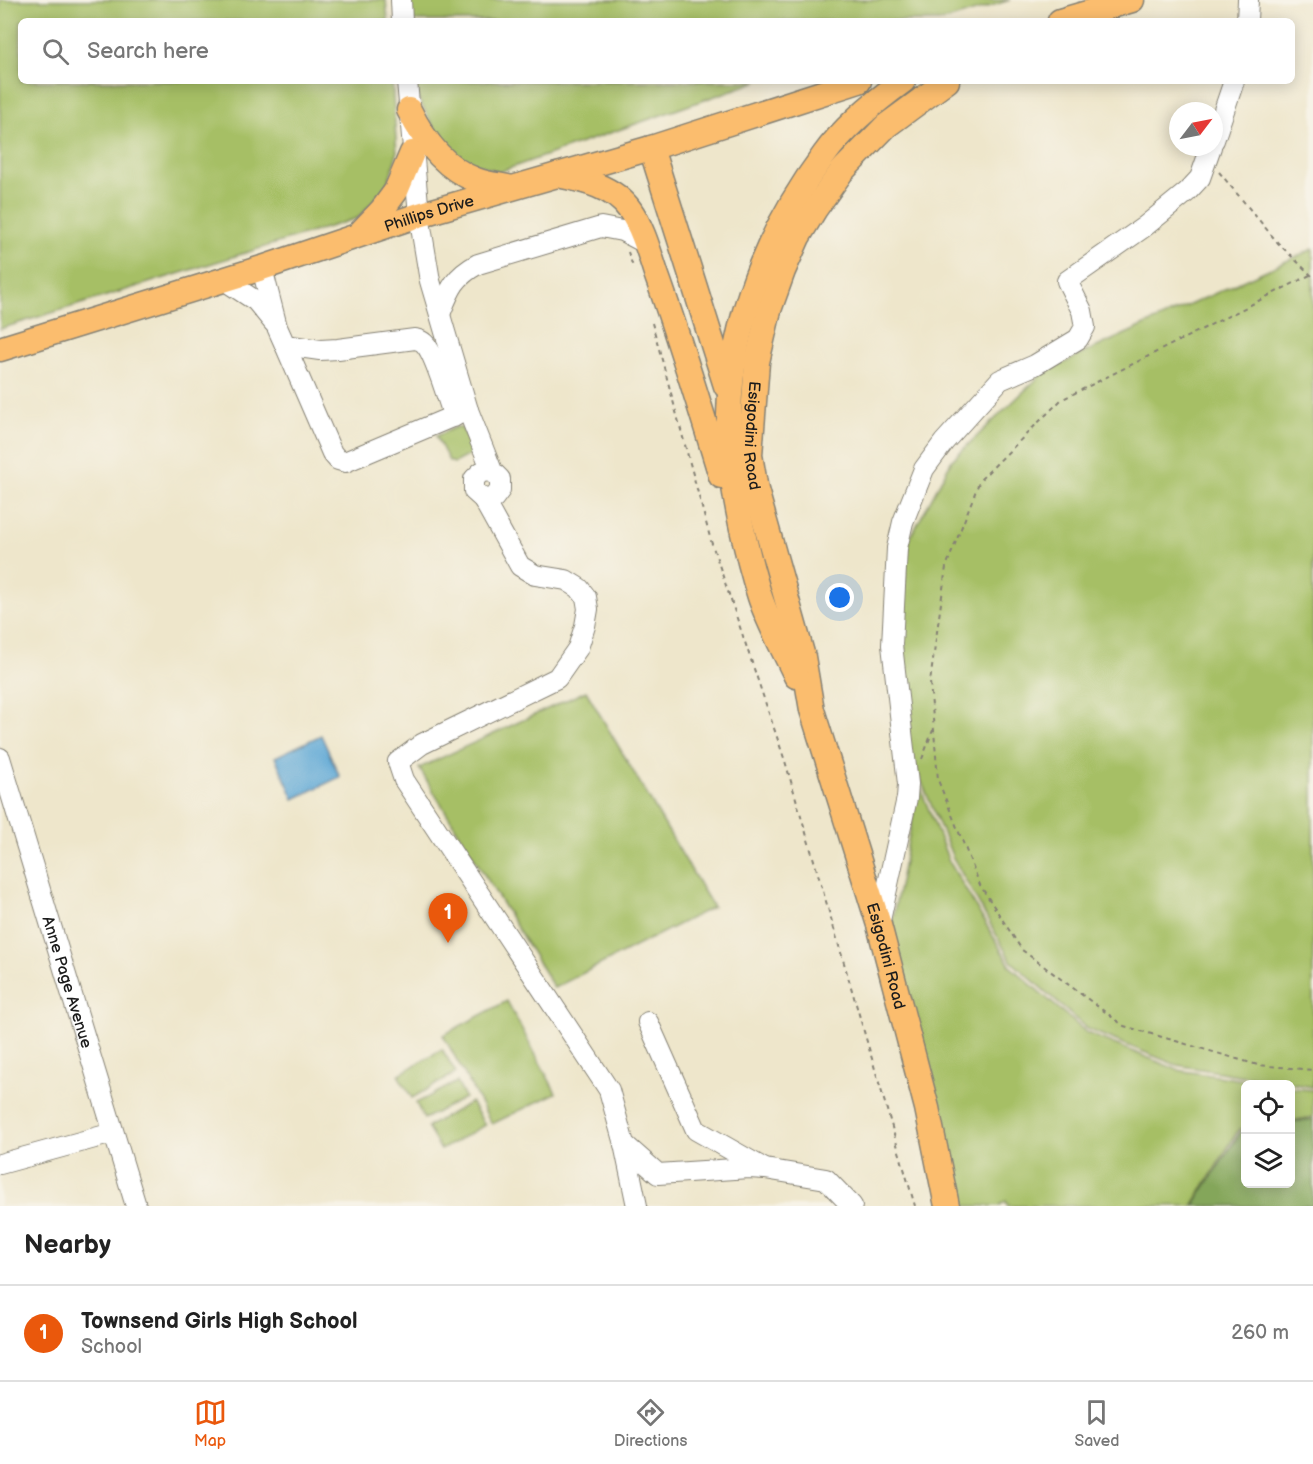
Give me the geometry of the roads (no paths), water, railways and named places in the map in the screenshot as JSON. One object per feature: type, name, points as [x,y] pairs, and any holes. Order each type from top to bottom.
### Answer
[{"type":"main road","points":[[1070,18],[1132,0]]},
{"type":"main road","name":"Phillips Drive","points":[[0,349],[262,268],[419,215],[651,147],[850,84]]},
{"type":"main road","name":"Esigodini Road","points":[[899,84],[848,126],[824,154],[770,240],[734,354],[729,449],[741,520],[760,598],[812,710],[879,925],[927,1108],[947,1206]]},
{"type":"main road","name":"Esigodini Road","points":[[812,710],[803,657],[756,490],[750,455],[757,362],[772,300],[798,237],[815,209],[842,171],[886,126],[943,84]]},
{"type":"main road","points":[[409,110],[417,128],[427,142],[452,167],[477,180],[510,187]]},
{"type":"main road","points":[[651,147],[750,455]]},
{"type":"main road","points":[[357,236],[382,210],[396,191],[412,153]]},
{"type":"main road","points":[[555,175],[588,181],[616,197],[630,209],[638,224],[670,312],[760,598]]},
{"type":"street","points":[[401,0],[402,18]]},
{"type":"street","points":[[1247,18],[1248,0]]},
{"type":"street","points":[[407,84],[419,215],[430,281],[440,314],[461,413]]},
{"type":"street","points":[[1223,113],[1233,84]]},
{"type":"street","points":[[879,925],[907,798],[908,783],[892,645],[897,548],[912,497],[924,470],[944,442],[1000,380],[1035,365],[1078,339],[1085,327],[1082,311],[1067,281],[1144,227],[1187,192],[1200,178],[1208,156]]},
{"type":"street","points":[[440,314],[454,281],[463,272],[478,264],[601,227],[622,231],[645,243]]},
{"type":"street","points":[[262,268],[277,327],[332,453],[338,460],[345,462],[461,413]]},
{"type":"street","points":[[224,280],[256,301],[277,327]]},
{"type":"street","points":[[285,345],[320,350],[415,339],[423,341],[492,471],[500,479],[500,490],[494,498],[483,499],[520,566],[535,576],[566,580],[579,588],[586,597],[588,609],[578,648],[557,678],[422,744],[398,762],[404,780],[609,1090],[624,1144],[637,1206]]},
{"type":"street","name":"Anne Page Avenue","points":[[0,758],[136,1206]]},
{"type":"street","points":[[648,1022],[696,1130],[765,1169]]},
{"type":"street","points":[[0,1164],[113,1133]]},
{"type":"street","points":[[624,1144],[658,1174],[749,1168],[826,1179],[852,1206]]},
{"type":"water","points":[[321,735],[340,777],[294,799],[275,757]]},
{"type":"place","name":"Townsend Girls High School","points":[[448,943]]}]
